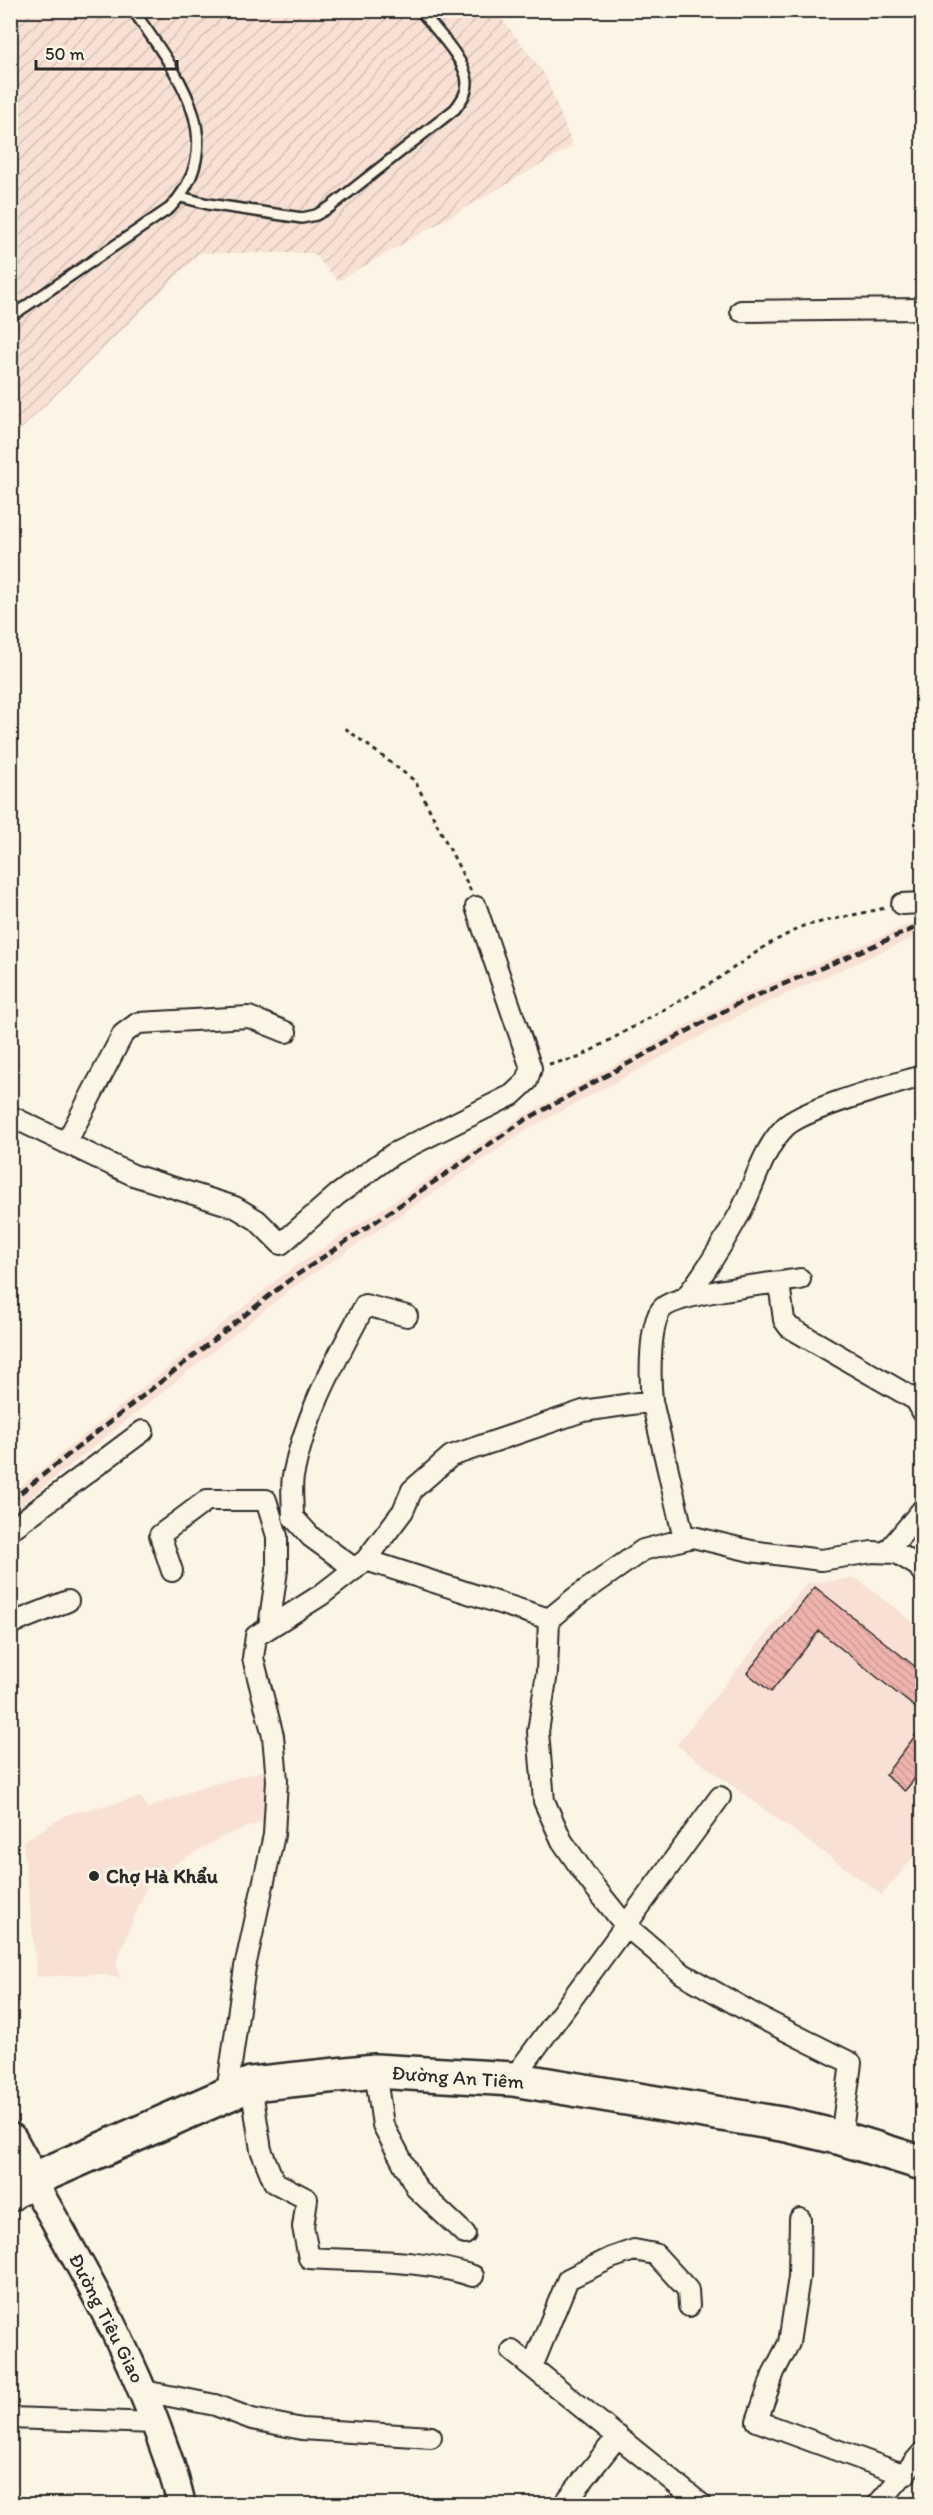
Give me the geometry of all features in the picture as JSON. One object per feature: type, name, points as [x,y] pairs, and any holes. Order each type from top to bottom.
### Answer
[{"type":"highway","name":"Đường An Tiêm","points":[[21,2188],[239,2089],[375,2071],[513,2079],[787,2124],[922,2163]]},
{"type":"highway","name":"Đường Tiêu Giao","points":[[10,2140],[21,2188]]},
{"type":"street","points":[[741,311],[922,309]]},
{"type":"street","points":[[902,904],[922,903]]},
{"type":"street","points":[[10,1116],[133,1175],[235,1207],[257,1220],[280,1244],[337,1196],[393,1154],[512,1095],[526,1081],[531,1068],[476,907]]},
{"type":"street","points":[[66,1143],[123,1034],[138,1023],[249,1017],[286,1032]]},
{"type":"street","points":[[685,1298],[740,1213],[768,1150],[785,1126],[813,1112],[922,1076]]},
{"type":"street","points":[[684,1539],[652,1401],[650,1380],[654,1323],[663,1307],[685,1298],[800,1279]]},
{"type":"street","points":[[779,1283],[784,1320],[789,1327],[916,1400],[922,1412]]},
{"type":"street","points":[[407,1316],[365,1305],[311,1412],[293,1478],[293,1517],[311,1537],[361,1565],[549,1619]]},
{"type":"street","points":[[473,2276],[449,2268],[406,2261],[309,2258],[303,2227],[307,2199],[274,2182],[239,2089],[245,1967],[274,1835],[277,1780],[273,1736],[253,1658],[256,1636],[321,1595],[361,1565],[403,1511],[412,1490],[451,1456],[583,1411],[652,1401]]},
{"type":"street","points":[[10,1530],[143,1431]]},
{"type":"street","points":[[172,1571],[160,1535],[207,1500],[266,1500],[277,1536],[278,1570],[269,1628]]},
{"type":"street","points":[[887,1552],[922,1510]]},
{"type":"street","points":[[277,1536],[300,1525]]},
{"type":"street","points":[[841,2138],[851,2063],[756,2016],[683,1974],[625,1925],[589,1880],[562,1841],[544,1801],[538,1732],[547,1672],[549,1619],[643,1550],[693,1537],[751,1551],[822,1560],[872,1552],[897,1553],[918,1566],[922,1572]]},
{"type":"street","points":[[10,1624],[68,1601]]},
{"type":"street","points":[[513,2079],[720,1797]]},
{"type":"street","points":[[375,2071],[382,2125],[417,2189],[465,2234]]},
{"type":"street","name":"Đường Tiêu Giao","points":[[21,2188],[82,2267],[144,2391],[178,2487],[181,2505]]},
{"type":"street","points":[[800,2219],[799,2277],[789,2343],[774,2372],[756,2421],[905,2475]]},
{"type":"street","points":[[532,2367],[568,2279],[611,2258],[634,2250],[655,2254],[688,2290],[689,2306]]},
{"type":"street","points":[[512,2351],[701,2505]]},
{"type":"street","points":[[144,2391],[215,2405],[252,2419],[302,2428],[432,2437]]},
{"type":"street","points":[[10,2418],[156,2422]]},
{"type":"street","points":[[564,2505],[618,2436]]},
{"type":"street","points":[[878,2505],[922,2453]]},
{"type":"lane","points":[[10,317],[152,222],[181,197],[190,180],[199,151],[198,131],[193,109],[159,48],[133,10]]},
{"type":"lane","points":[[181,197],[208,204],[302,218],[316,215],[348,193],[455,109],[463,98],[467,83],[464,68],[420,10]]},
{"type":"path","points":[[345,728],[415,781],[469,887],[476,907]]},
{"type":"path","points":[[531,1068],[578,1058],[713,982],[767,945],[803,926],[902,904]]},
{"type":"shaded area","points":[[11,11],[496,11],[545,75],[573,146],[338,281],[313,253],[200,253],[11,439]]},
{"type":"shaded area","points":[[922,919],[922,934],[744,1013],[530,1128],[295,1286],[11,1513],[11,1494],[284,1274],[519,1118],[734,999]]},
{"type":"shaded area","points":[[856,1578],[922,1629],[922,1847],[882,1895],[676,1745],[807,1583]]},
{"type":"shaded area","name":"Chợ Hà Khẩu","points":[[266,1770],[264,1821],[224,1836],[178,1862],[146,1889],[116,1962],[120,1978],[98,1974],[37,1977],[23,1841],[68,1814],[141,1797],[148,1808],[203,1787]]},
{"type":"building","points":[[815,1587],[922,1672],[922,1713],[819,1631],[771,1692],[747,1673]]},
{"type":"building","points":[[922,1727],[922,1769],[905,1791],[885,1775]]},
{"type":"railway","points":[[10,1501],[288,1281],[525,1120],[737,1004],[922,925]]},
{"type":"place","name":"Chợ Hà Khẩu","points":[[94,1876]]}]
